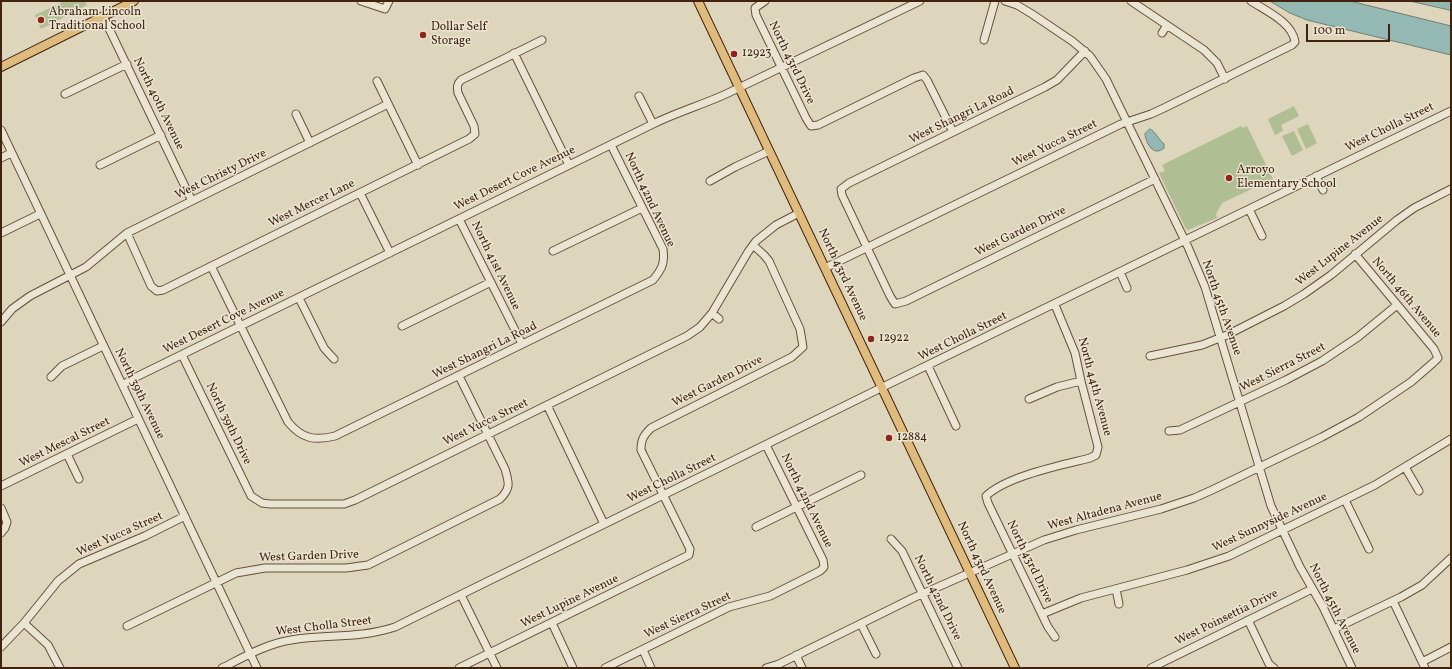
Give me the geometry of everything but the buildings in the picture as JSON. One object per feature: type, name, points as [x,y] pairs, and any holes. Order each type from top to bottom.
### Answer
[{"type":"main road","points":[[1,67],[134,1]]},
{"type":"main road","name":"North 43rd Avenue","points":[[698,1],[1015,668]]},
{"type":"street","points":[[361,1],[385,9],[388,1]]},
{"type":"street","name":"North 43rd Drive","points":[[765,1],[755,8],[756,15],[811,126],[818,125],[923,75],[927,80],[953,132]]},
{"type":"street","name":"West Desert Cove Avenue","points":[[123,385],[459,218],[673,114],[703,105],[920,1]]},
{"type":"street","points":[[984,40],[995,1]]},
{"type":"street","name":"North 45th Avenue","points":[[1005,1],[1017,5],[1032,14],[1085,51],[1106,79],[1185,240],[1205,287],[1271,506],[1300,568],[1334,629],[1352,668]]},
{"type":"street","points":[[1131,1],[1204,50],[1216,63],[1225,78]]},
{"type":"street","name":"West Yucca Street","points":[[825,268],[1127,122],[1164,108],[1292,45],[1295,42],[1292,32],[1286,26],[1251,1]]},
{"type":"street","name":"North 40th Avenue","points":[[103,16],[192,201]]},
{"type":"street","points":[[1162,33],[1167,25]]},
{"type":"street","points":[[542,40],[514,53],[569,165]]},
{"type":"street","name":"West Shangri La Road","points":[[867,247],[842,195],[841,188],[1057,80],[1085,51]]},
{"type":"street","name":"West Mercer Lane","points":[[127,233],[151,286],[157,291],[163,290],[469,139],[475,134],[474,126],[458,92],[458,83],[461,80],[514,53]]},
{"type":"street","points":[[66,94],[127,64]]},
{"type":"street","points":[[377,81],[418,165]]},
{"type":"street","points":[[639,96],[653,124]]},
{"type":"street","name":"West Christy Drive","points":[[70,276],[86,267],[127,233],[388,104]]},
{"type":"street","name":"West Cholla Street","points":[[222,668],[272,645],[293,640],[372,634],[399,625],[882,387],[1451,111]]},
{"type":"street","points":[[296,114],[310,143]]},
{"type":"street","name":"North 39th Avenue","points":[[1,130],[257,668]]},
{"type":"street","points":[[100,165],[161,136]]},
{"type":"street","name":"North 42nd Avenue","points":[[610,145],[662,249],[664,258],[662,266]]},
{"type":"street","points":[[710,181],[769,150]]},
{"type":"street","points":[[1,158],[11,153]]},
{"type":"street","points":[[1316,176],[1323,190]]},
{"type":"street","name":"West Garden Drive","points":[[867,247],[895,304],[906,301],[1155,179]]},
{"type":"street","name":"West Lupine Avenue","points":[[1150,356],[1202,345],[1284,306],[1304,294],[1331,274],[1379,234],[1414,208],[1451,189]]},
{"type":"street","points":[[360,193],[390,253]]},
{"type":"street","points":[[553,251],[642,208]]},
{"type":"street","points":[[1249,209],[1262,236]]},
{"type":"street","name":"West Yucca Street","points":[[256,500],[262,503],[270,504],[344,504],[680,340],[700,326],[712,313],[753,245],[776,225],[799,213]]},
{"type":"street","points":[[1,233],[40,214]]},
{"type":"street","name":"North 41st Avenue","points":[[459,218],[522,344]]},
{"type":"street","name":"West Garden Drive","points":[[663,495],[641,450],[642,437],[651,428],[792,357],[803,347],[800,329],[769,261],[764,254],[753,245]]},
{"type":"street","name":"North 46th Avenue","points":[[1355,254],[1434,349],[1438,358]]},
{"type":"street","points":[[211,266],[241,326]]},
{"type":"street","name":"West Shangri La Road","points":[[241,326],[283,416],[294,430],[309,438],[325,439],[335,436],[459,376],[653,280],[662,266]]},
{"type":"street","points":[[1120,272],[1127,288]]},
{"type":"street","points":[[1,322],[12,309],[30,296],[70,276]]},
{"type":"street","points":[[402,326],[491,282]]},
{"type":"street","points":[[299,298],[324,348],[334,359]]},
{"type":"street","name":"North 44th Avenue","points":[[986,496],[994,489],[1010,482],[1037,472],[1090,458],[1096,455],[1098,447],[1075,353],[1054,304]]},
{"type":"street","name":"West Sierra Street","points":[[1169,431],[1180,430],[1309,368],[1337,352],[1358,337],[1397,305]]},
{"type":"street","points":[[712,313],[720,319]]},
{"type":"street","points":[[50,377],[62,366],[103,346]]},
{"type":"street","name":"North 39th Drive","points":[[182,355],[247,490],[256,500]]},
{"type":"street","name":"West Altadena Avenue","points":[[766,668],[779,664],[923,593],[1062,534],[1180,503],[1223,485],[1359,417],[1411,382],[1438,358]]},
{"type":"street","points":[[928,366],[956,426]]},
{"type":"street","points":[[459,376],[488,434]]},
{"type":"street","points":[[1030,399],[1057,387],[1081,381]]},
{"type":"street","points":[[547,405],[604,524]]},
{"type":"street","name":"West Mescal Street","points":[[1,486],[138,419]]},
{"type":"street","name":"West Garden Drive","points":[[127,626],[236,573],[265,568],[346,568],[368,565],[500,499],[508,490],[508,482],[505,469],[488,434]]},
{"type":"street","name":"West Sunnyside Avenue","points":[[1042,614],[1081,598],[1187,570],[1229,556],[1376,485],[1451,440]]},
{"type":"street","name":"North 42nd Avenue","points":[[766,445],[823,560],[824,567]]},
{"type":"street","points":[[67,454],[79,479]]},
{"type":"street","points":[[1405,467],[1419,491]]},
{"type":"street","points":[[756,527],[861,475]]},
{"type":"street","name":"West Lupine Avenue","points":[[459,668],[689,555],[690,548],[663,495]]},
{"type":"street","name":"North 43rd Drive","points":[[986,496],[1042,614],[1055,637]]},
{"type":"street","points":[[1345,500],[1368,549]]},
{"type":"street","points":[[1,508],[9,522],[1,533]]},
{"type":"street","name":"West Yucca Street","points":[[1,647],[24,623],[58,581],[79,564],[144,536],[185,516]]},
{"type":"street","name":"North 42nd Drive","points":[[891,539],[902,551],[958,668]]},
{"type":"street","points":[[1334,629],[1393,601],[1422,585],[1451,558]]},
{"type":"street","name":"West Sierra Street","points":[[605,668],[729,607],[770,596],[820,571],[824,567]]},
{"type":"street","points":[[1116,589],[1119,604]]},
{"type":"street","name":"West Poinsettia Drive","points":[[1151,668],[1312,589]]},
{"type":"street","points":[[461,595],[497,668]]},
{"type":"street","points":[[1393,601],[1424,665],[1451,647]]},
{"type":"street","points":[[1248,620],[1269,664],[1274,668]]},
{"type":"street","points":[[24,623],[48,645],[60,668]]},
{"type":"street","points":[[552,623],[573,668]]},
{"type":"street","points":[[861,624],[876,654]]},
{"type":"street","points":[[643,650],[651,668]]},
{"type":"street","points":[[796,655],[802,668]]},
{"type":"green space","points":[[65,1],[85,1],[87,5],[41,29],[35,15]]},
{"type":"green space","points":[[1294,106],[1299,116],[1281,125],[1283,131],[1275,135],[1268,119]]},
{"type":"green space","points":[[1308,124],[1317,143],[1306,149],[1297,129]]},
{"type":"green space","points":[[1241,126],[1243,128],[1247,126],[1273,179],[1222,203],[1216,214],[1217,218],[1188,230],[1186,229],[1159,173],[1165,171],[1162,165]]},
{"type":"green space","points":[[1294,131],[1303,150],[1292,156],[1282,136]]},
{"type":"water","points":[[1270,1],[1350,1],[1451,26],[1451,55],[1307,20],[1290,13]]},
{"type":"water","points":[[1410,1],[1451,1],[1451,10]]},
{"type":"water","points":[[1150,129],[1164,144],[1164,148],[1157,151],[1151,148],[1147,142],[1145,134]]},
{"type":"place","name":"Abraham Lincoln Traditional School","points":[[41,20]]},
{"type":"place","name":"Dollar Self Storage","points":[[423,35]]},
{"type":"place","name":"12923","points":[[734,54]]},
{"type":"place","name":"Arroyo Elementary School","points":[[1229,178]]},
{"type":"place","name":"12922","points":[[871,339]]},
{"type":"place","name":"12884","points":[[889,438]]}]
